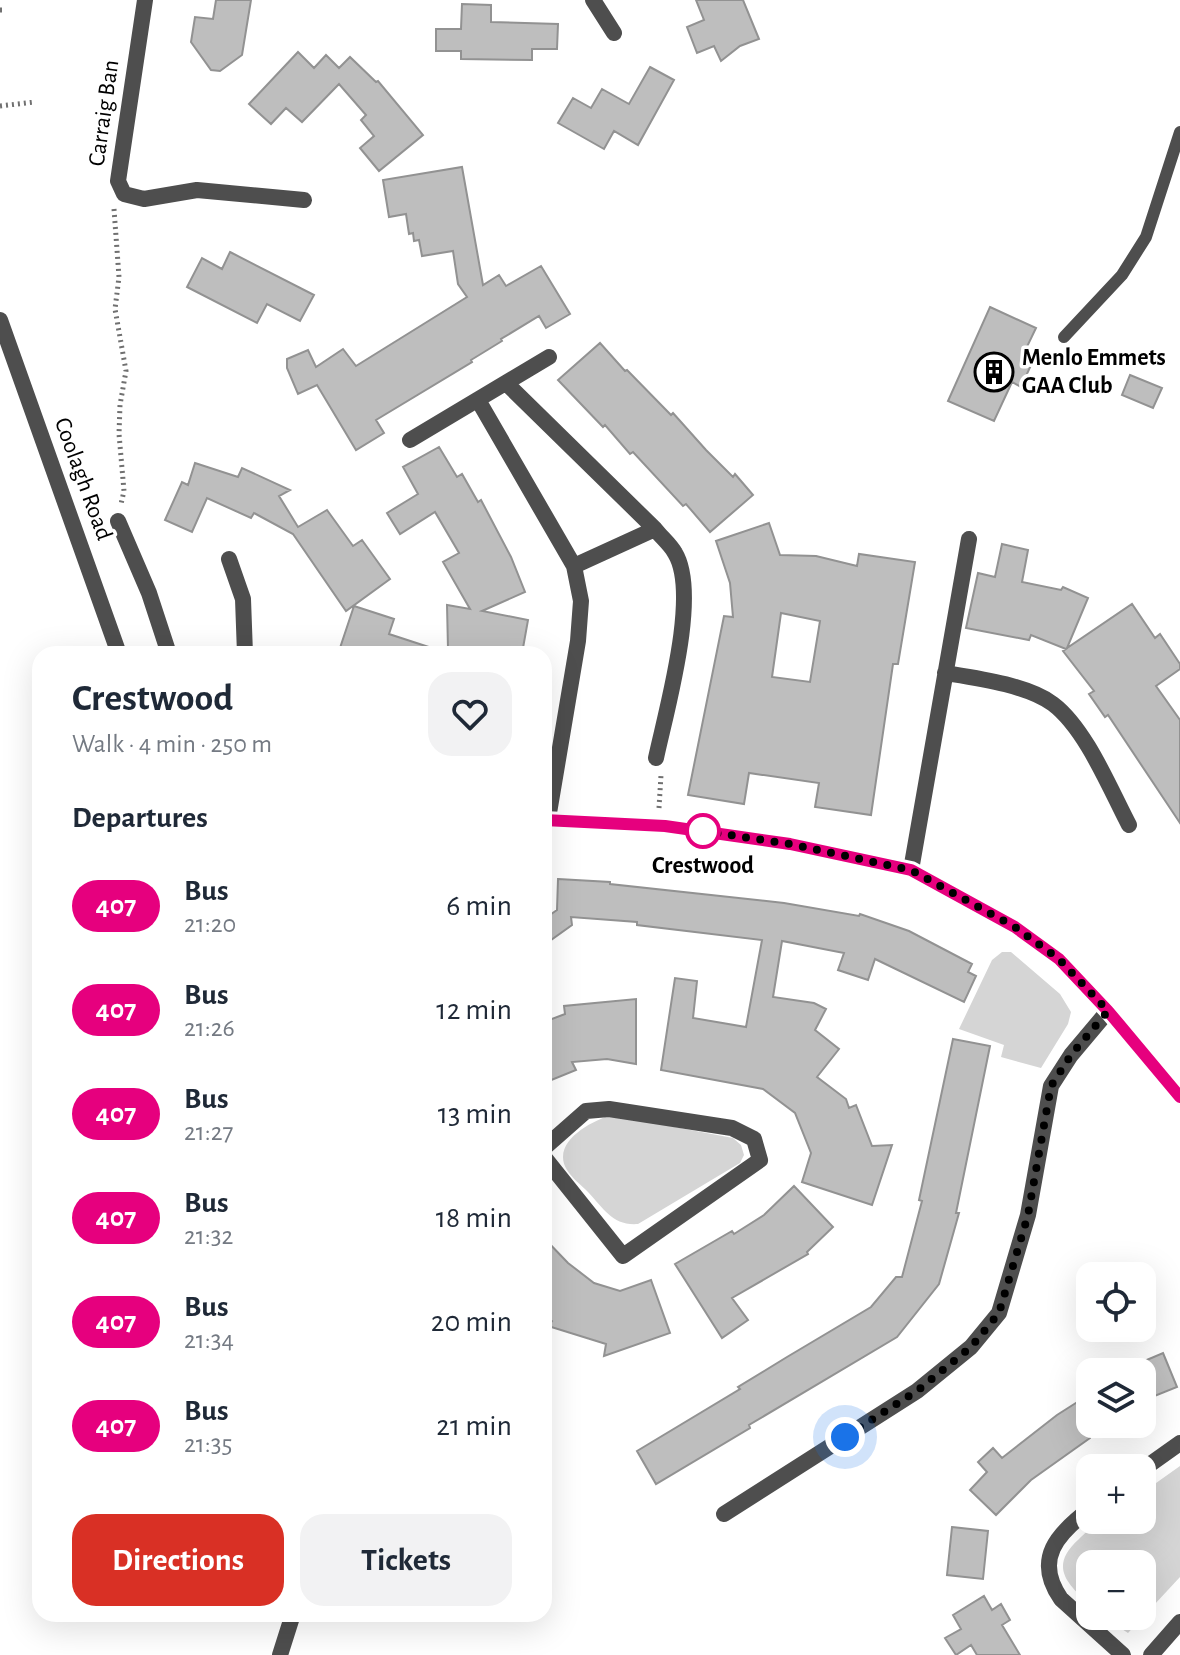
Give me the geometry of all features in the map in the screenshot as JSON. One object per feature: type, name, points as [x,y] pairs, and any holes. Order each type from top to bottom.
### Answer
[{"type":"street","name":"Carraig Ban","points":[[145,0],[118,181],[124,194],[144,199],[197,190],[304,200]]},
{"type":"street","points":[[593,0],[614,33]]},
{"type":"street","name":"Coolagh Road","points":[[0,320],[116,646]]},
{"type":"street","points":[[410,440],[549,357]]},
{"type":"street","points":[[506,383],[655,529],[676,554],[684,580],[685,609],[656,758]]},
{"type":"street","points":[[478,400],[574,566],[581,601],[578,641],[552,786]]},
{"type":"street","points":[[118,521],[149,593],[166,646]]},
{"type":"street","points":[[574,566],[655,529]]},
{"type":"street","points":[[911,870],[969,539]]},
{"type":"street","points":[[229,559],[243,599],[245,646]]},
{"type":"street","points":[[945,673],[1005,683],[1053,703],[1084,739],[1129,825]]},
{"type":"street","points":[[552,819],[680,828],[790,844],[911,870],[1015,927],[1059,959],[1108,1011],[1180,1097]]},
{"type":"street","points":[[724,1514],[917,1391],[971,1347],[999,1313],[1028,1215],[1051,1086],[1071,1055],[1108,1011]]},
{"type":"street","points":[[552,1141],[586,1111],[609,1109],[732,1128],[754,1139],[760,1160],[623,1256],[552,1167]]},
{"type":"street","points":[[1156,1460],[1180,1443]]},
{"type":"street","points":[[1076,1520],[1056,1540],[1049,1569],[1056,1592],[1123,1655]]},
{"type":"street","points":[[280,1655],[290,1622]]},
{"type":"street","points":[[1151,1655],[1180,1622]]},
{"type":"lane","points":[[1064,337],[1122,275],[1146,237],[1180,132]]},
{"type":"path","points":[[0,106],[35,102]]},
{"type":"path","points":[[118,521],[124,491],[119,434],[126,371],[115,309],[119,277],[114,209],[124,194]]},
{"type":"path","points":[[656,758],[662,779],[659,809]]},
{"type":"shaded area","points":[[1002,952],[1011,952],[1060,994],[1071,1012],[1068,1024],[1041,1068],[1001,1057],[1004,1045],[959,1029],[992,960]]},
{"type":"shaded area","points":[[611,1115],[733,1138],[741,1145],[744,1155],[740,1163],[638,1224],[622,1222],[610,1215],[574,1179],[563,1160],[568,1142],[576,1134]]},
{"type":"shaded area","points":[[1180,1466],[1180,1577],[1156,1603],[1156,1550],[1076,1550],[1076,1591],[1068,1582],[1063,1566],[1070,1549],[1084,1534],[1156,1534],[1156,1483]]},
{"type":"building","points":[[216,0],[251,0],[242,55],[220,71],[211,70],[191,42],[195,17],[213,19]]},
{"type":"building","points":[[696,0],[743,0],[759,39],[740,46],[721,61],[714,46],[697,53],[687,27],[704,20]]},
{"type":"building","points":[[462,4],[491,5],[491,22],[558,24],[557,49],[532,49],[532,60],[461,59],[461,51],[436,51],[436,29],[461,29]]},
{"type":"building","points":[[298,52],[314,68],[326,55],[339,68],[350,57],[378,81],[423,135],[379,171],[360,148],[374,136],[361,120],[366,115],[339,84],[302,122],[286,108],[271,124],[249,104]]},
{"type":"building","points":[[650,67],[674,80],[638,145],[614,131],[604,149],[558,123],[573,98],[591,108],[602,89],[629,104]]},
{"type":"building","points":[[462,167],[483,285],[499,275],[506,286],[541,266],[570,314],[546,328],[539,316],[501,339],[472,362],[376,420],[384,433],[356,450],[317,385],[298,394],[287,368],[287,359],[308,350],[316,367],[343,349],[356,366],[467,297],[458,284],[453,251],[422,256],[419,240],[414,241],[413,233],[409,234],[406,214],[389,217],[383,180]]},
{"type":"building","points":[[230,252],[314,295],[300,321],[267,304],[257,323],[187,287],[202,258],[222,269]]},
{"type":"building","name":"Menlo Emmets GAA Club","points":[[990,307],[1036,328],[1022,357],[1032,363],[1021,387],[1012,382],[994,421],[948,401]]},
{"type":"building","points":[[600,343],[753,495],[710,532],[686,504],[683,506],[633,452],[630,454],[558,380]]},
{"type":"building","points":[[1130,375],[1162,388],[1153,408],[1122,395]]},
{"type":"building","points":[[439,447],[457,477],[462,474],[478,502],[481,500],[511,557],[525,592],[482,611],[528,620],[523,646],[448,646],[447,605],[470,609],[443,562],[459,553],[435,512],[400,534],[387,513],[418,494],[403,467]]},
{"type":"building","points":[[195,463],[238,477],[242,468],[290,490],[279,496],[298,527],[327,510],[353,546],[362,540],[390,579],[346,611],[293,534],[254,513],[251,518],[207,498],[192,532],[165,520],[182,482],[188,485]]},
{"type":"building","points":[[769,523],[780,555],[816,556],[857,566],[859,554],[915,562],[898,664],[893,664],[871,815],[815,807],[819,783],[749,773],[744,804],[688,795],[724,616],[733,617],[730,583],[716,541]],"holes":[[[781,613],[820,621],[810,682],[772,677]]]},
{"type":"building","points":[[1002,544],[1028,550],[1022,582],[1061,590],[1063,587],[1088,598],[1067,648],[1132,604],[1155,638],[1160,634],[1180,664],[1180,669],[1156,686],[1180,720],[1180,823],[1108,715],[1105,717],[1089,694],[1094,691],[1063,651],[1066,649],[1031,635],[1029,640],[966,628],[978,573],[995,577]]},
{"type":"building","points":[[354,606],[394,619],[389,634],[426,646],[341,646]]},
{"type":"building","points":[[558,879],[610,882],[784,903],[860,914],[909,931],[972,964],[968,972],[976,976],[964,1002],[875,959],[868,980],[838,970],[844,953],[782,941],[773,997],[814,1003],[826,1009],[815,1030],[839,1049],[817,1077],[846,1099],[849,1108],[856,1105],[872,1146],[892,1145],[872,1205],[802,1182],[811,1153],[795,1113],[763,1089],[661,1070],[675,978],[697,981],[693,1018],[746,1027],[762,940],[637,925],[637,922],[571,917],[572,925],[552,939],[552,913],[557,910]]},
{"type":"building","points":[[636,999],[636,1064],[607,1059],[572,1062],[576,1070],[552,1080],[552,1019],[565,1014],[564,1006]]},
{"type":"building","points":[[953,1039],[990,1046],[956,1213],[959,1213],[939,1284],[897,1337],[656,1484],[637,1451],[871,1307],[896,1277],[902,1277],[922,1201],[919,1200]]},
{"type":"building","points":[[794,1186],[833,1227],[808,1254],[732,1298],[748,1320],[722,1338],[675,1264],[764,1215]]},
{"type":"building","points":[[552,1246],[594,1283],[620,1291],[651,1280],[670,1333],[604,1356],[606,1344],[552,1327]]},
{"type":"building","points":[[1163,1353],[1177,1387],[1156,1395],[1156,1358],[1151,1358]]},
{"type":"building","points":[[1076,1403],[1076,1438],[1090,1438],[1031,1480],[996,1515],[970,1490],[987,1472],[978,1462],[993,1448],[1002,1458]]},
{"type":"building","points":[[952,1527],[988,1531],[983,1579],[947,1575]]},
{"type":"building","points":[[984,1596],[992,1610],[1001,1604],[1010,1620],[1002,1625],[1020,1655],[977,1655],[971,1645],[956,1655],[945,1638],[961,1629],[953,1615]]},
{"type":"bus line","name":"407","points":[[552,819],[665,826],[790,844],[911,870],[1015,927],[1059,959],[1108,1011],[1180,1097]]},
{"type":"place","name":"Menlo Emmets GAA Club","points":[[994,372]]},
{"type":"place","name":"Crestwood","points":[[703,831]]},
{"type":"route","points":[[703,831],[696,830],[790,844],[911,870],[1015,927],[1059,959],[1108,1011],[1071,1055],[1051,1086],[1028,1215],[1015,1268],[999,1313],[971,1347],[917,1391],[845,1437]]}]
